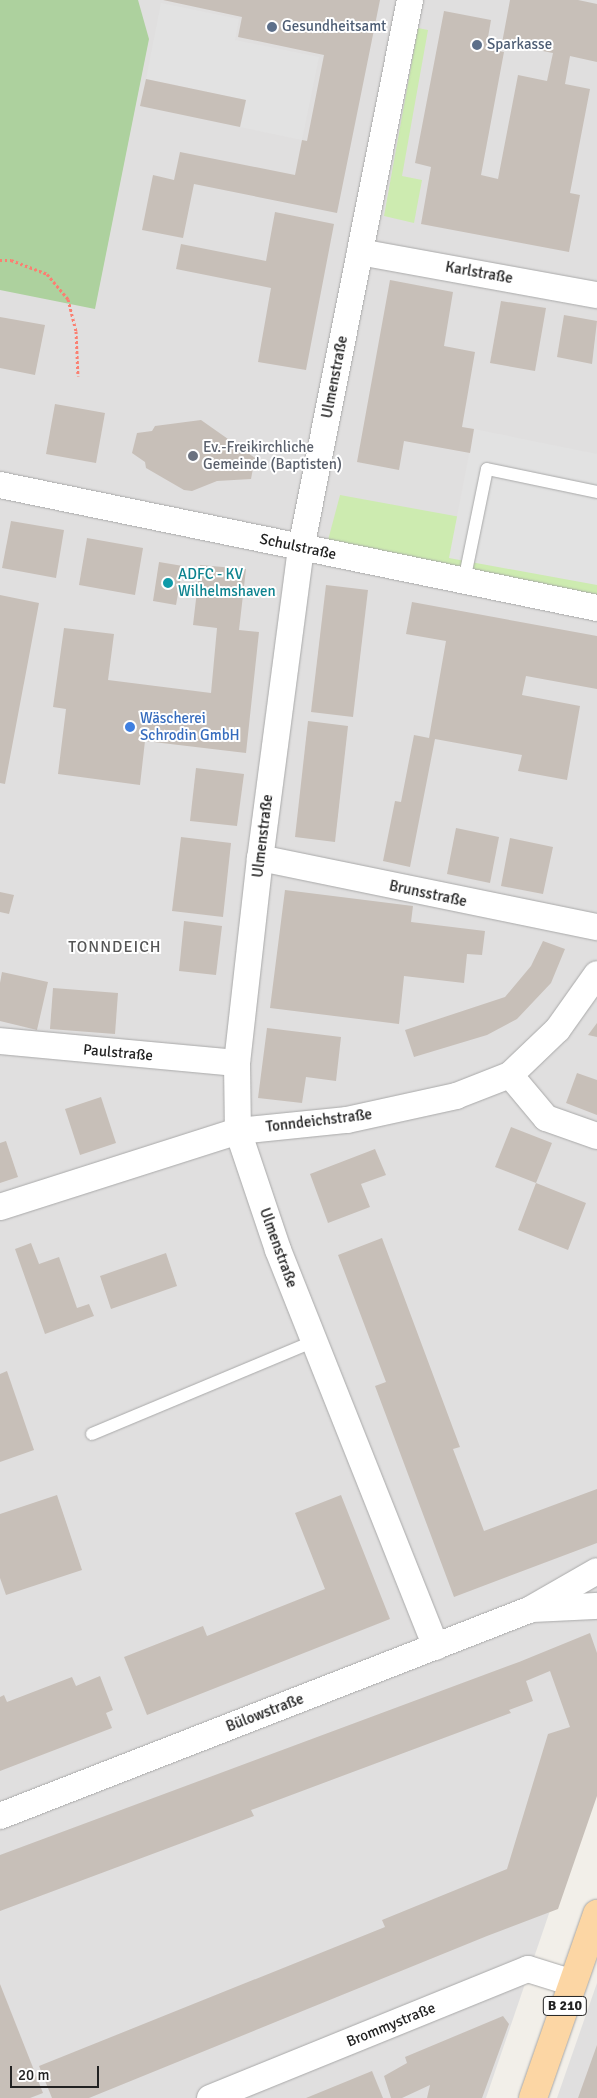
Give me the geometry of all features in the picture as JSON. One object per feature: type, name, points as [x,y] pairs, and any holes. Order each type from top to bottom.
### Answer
[{"type":"main road","name":"B 210","points":[[533,2098],[597,1914]]},
{"type":"street","name":"Ulmenstraße","points":[[410,0],[301,548],[260,858],[237,1064],[238,1130],[278,1250],[436,1647]]},
{"type":"street","name":"Karlstraße","points":[[360,252],[597,295]]},
{"type":"street","name":"Schulstraße","points":[[0,485],[597,608]]},
{"type":"street","name":"Brunsstraße","points":[[260,858],[597,927]]},
{"type":"street","name":"Tonndeichstraße","points":[[0,1207],[238,1130],[347,1120],[456,1096],[510,1076],[558,1029],[597,974]]},
{"type":"street","name":"Paulstraße","points":[[6,1048],[237,1064]]},
{"type":"street","points":[[510,1076],[546,1118],[597,1136]]},
{"type":"street","name":"Bülowstraße","points":[[0,1816],[529,1610],[597,1571]]},
{"type":"street","name":"Bülowstraße","points":[[529,1610],[597,1606]]},
{"type":"street","name":"Brommystraße","points":[[210,2098],[528,1969],[573,1983]]},
{"type":"lane","points":[[464,581],[487,469],[597,492]]},
{"type":"lane","points":[[92,1434],[314,1341]]},
{"type":"path","points":[[0,260],[12,260],[47,274],[68,299],[76,330],[78,376]]},
{"type":"shaded area","points":[[0,0],[597,0],[597,1773],[486,2098],[0,2098]]},
{"type":"shaded area","points":[[161,3],[239,19],[235,40],[319,57],[302,140],[240,127],[246,100],[146,79]]},
{"type":"shaded area","points":[[474,429],[597,454],[597,585],[449,558]]},
{"type":"shaded area","points":[[597,1983],[597,2098],[557,2098]]},
{"type":"green space","points":[[0,0],[138,0],[149,39],[95,309],[0,290]]},
{"type":"green space","points":[[418,28],[428,30],[402,176],[422,180],[414,223],[384,216]]},
{"type":"green space","points":[[340,495],[597,542],[597,595],[327,544]]},
{"type":"building","points":[[163,0],[380,0],[337,213],[194,184],[183,238],[142,230],[153,175],[174,180],[180,152],[295,175],[302,140],[307,141],[324,55],[238,37],[242,17]]},
{"type":"building","points":[[510,0],[578,0],[597,4],[597,62],[570,56],[565,84],[590,89],[570,193],[580,195],[569,252],[421,224],[431,167],[415,163],[444,11],[491,20],[486,49],[504,52],[481,175],[498,179],[518,75],[547,81],[553,53],[502,43]]},
{"type":"building","points":[[146,79],[246,100],[240,127],[140,106]]},
{"type":"building","points":[[275,212],[334,224],[306,370],[258,362],[271,288],[176,269],[181,244],[266,261]]},
{"type":"building","points":[[390,280],[453,292],[444,346],[475,352],[462,427],[474,429],[470,453],[404,441],[399,470],[357,462]]},
{"type":"building","points":[[501,301],[546,308],[535,371],[490,363]]},
{"type":"building","points":[[564,315],[597,321],[592,364],[557,357]]},
{"type":"building","points":[[0,317],[45,325],[35,375],[0,368]]},
{"type":"building","points":[[55,404],[105,413],[96,463],[46,454]]},
{"type":"building","name":"Ev.-Freikirchliche Gemeinde (Baptisten)","points":[[201,420],[255,458],[251,479],[217,481],[192,491],[184,490],[146,468],[145,462],[132,453],[137,433],[152,431],[155,426]]},
{"type":"building","points":[[11,521],[64,530],[56,578],[2,568]]},
{"type":"building","points":[[87,538],[143,548],[135,595],[79,585]]},
{"type":"building","name":"ADFC - KV Wilhelmshaven","points":[[159,562],[183,566],[176,605],[153,601]]},
{"type":"building","points":[[200,565],[246,569],[239,630],[259,632],[246,753],[145,741],[140,785],[58,774],[66,709],[53,707],[64,628],[114,634],[108,680],[211,693],[217,628],[193,625]]},
{"type":"building","points":[[326,585],[368,590],[353,717],[311,712]]},
{"type":"building","points":[[0,595],[39,603],[5,784],[0,783]]},
{"type":"building","points":[[412,602],[597,636],[597,689],[526,676],[522,695],[580,706],[567,780],[518,771],[522,755],[435,739],[410,867],[383,861],[395,801],[401,802],[414,735],[429,738],[446,641],[406,634]]},
{"type":"building","points":[[308,721],[348,726],[335,842],[295,837]]},
{"type":"building","points":[[196,768],[244,774],[237,826],[190,821]]},
{"type":"building","points":[[456,828],[499,837],[490,883],[447,874]]},
{"type":"building","points":[[181,837],[231,843],[223,917],[172,911]]},
{"type":"building","points":[[510,838],[553,847],[543,894],[501,886]]},
{"type":"building","points":[[285,890],[413,906],[411,922],[485,931],[482,955],[467,954],[464,983],[404,976],[399,1024],[270,1008]]},
{"type":"building","points":[[0,892],[14,895],[9,914],[0,912]]},
{"type":"building","points":[[184,921],[222,926],[216,975],[179,971]]},
{"type":"building","points":[[543,941],[565,949],[551,983],[517,1019],[487,1035],[414,1057],[405,1030],[505,997],[531,966]]},
{"type":"building","points":[[2,972],[48,982],[37,1030],[0,1021],[0,983]]},
{"type":"building","points":[[53,988],[118,993],[115,1034],[50,1029]]},
{"type":"building","points":[[597,1023],[597,1037],[588,1035]]},
{"type":"building","points":[[267,1028],[341,1037],[336,1081],[306,1077],[302,1103],[258,1098]]},
{"type":"building","points":[[577,1073],[597,1080],[597,1115],[566,1103]]},
{"type":"building","points":[[101,1097],[116,1143],[80,1155],[65,1109]]},
{"type":"building","points":[[511,1127],[552,1143],[536,1183],[495,1167]]},
{"type":"building","points":[[6,1141],[18,1177],[0,1183],[0,1143]]},
{"type":"building","points":[[375,1149],[386,1175],[361,1184],[370,1207],[328,1223],[310,1174]]},
{"type":"building","points":[[536,1183],[586,1203],[568,1250],[518,1230]]},
{"type":"building","points":[[382,1238],[460,1447],[453,1449],[484,1531],[597,1489],[597,1543],[454,1597],[375,1386],[386,1382],[338,1255]]},
{"type":"building","points":[[31,1243],[39,1264],[59,1257],[77,1308],[89,1304],[94,1316],[45,1334],[15,1249]]},
{"type":"building","points":[[166,1253],[177,1286],[111,1309],[100,1276]]},
{"type":"building","points":[[7,1371],[34,1450],[0,1462],[0,1374]]},
{"type":"building","points":[[57,1495],[82,1570],[6,1595],[0,1578],[0,1514]]},
{"type":"building","points":[[341,1495],[390,1619],[147,1715],[124,1657],[203,1626],[207,1636],[325,1589],[295,1513]]},
{"type":"building","points":[[590,1633],[597,1653],[597,1796],[558,1909],[89,2098],[52,2098],[39,2066],[385,1927],[382,1920],[507,1869],[548,1734],[570,1727],[550,1671],[526,1681],[533,1701],[509,1710],[511,1713],[251,1810],[254,1816],[0,1911],[0,1855],[519,1662]]},
{"type":"building","points":[[100,1676],[113,1710],[106,1713],[112,1728],[0,1771],[0,1697],[4,1695],[7,1702],[72,1677],[76,1686]]},
{"type":"building","points":[[0,1984],[43,2093],[30,2098],[0,2098]]},
{"type":"building","points":[[503,2016],[509,2024],[482,2098],[427,2098],[430,2085],[402,2098],[391,2098],[384,2076],[407,2063],[405,2057]]},
{"type":"building","points":[[597,2045],[597,2098],[578,2098]]},
{"type":"building","points":[[372,2071],[383,2098],[306,2098]]},
{"type":"place","name":"Gesundheitsamt","points":[[272,27]]},
{"type":"place","name":"Sparkasse","points":[[477,45]]},
{"type":"place","name":"Ev.-Freikirchliche Gemeinde (Baptisten)","points":[[193,456]]},
{"type":"place","name":"ADFC - KV Wilhelmshaven","points":[[168,583]]},
{"type":"place","name":"Wäscherei Schrodin GmbH","points":[[130,727]]},
{"type":"district","name":"TONNDEICH","points":[[115,947]]}]
